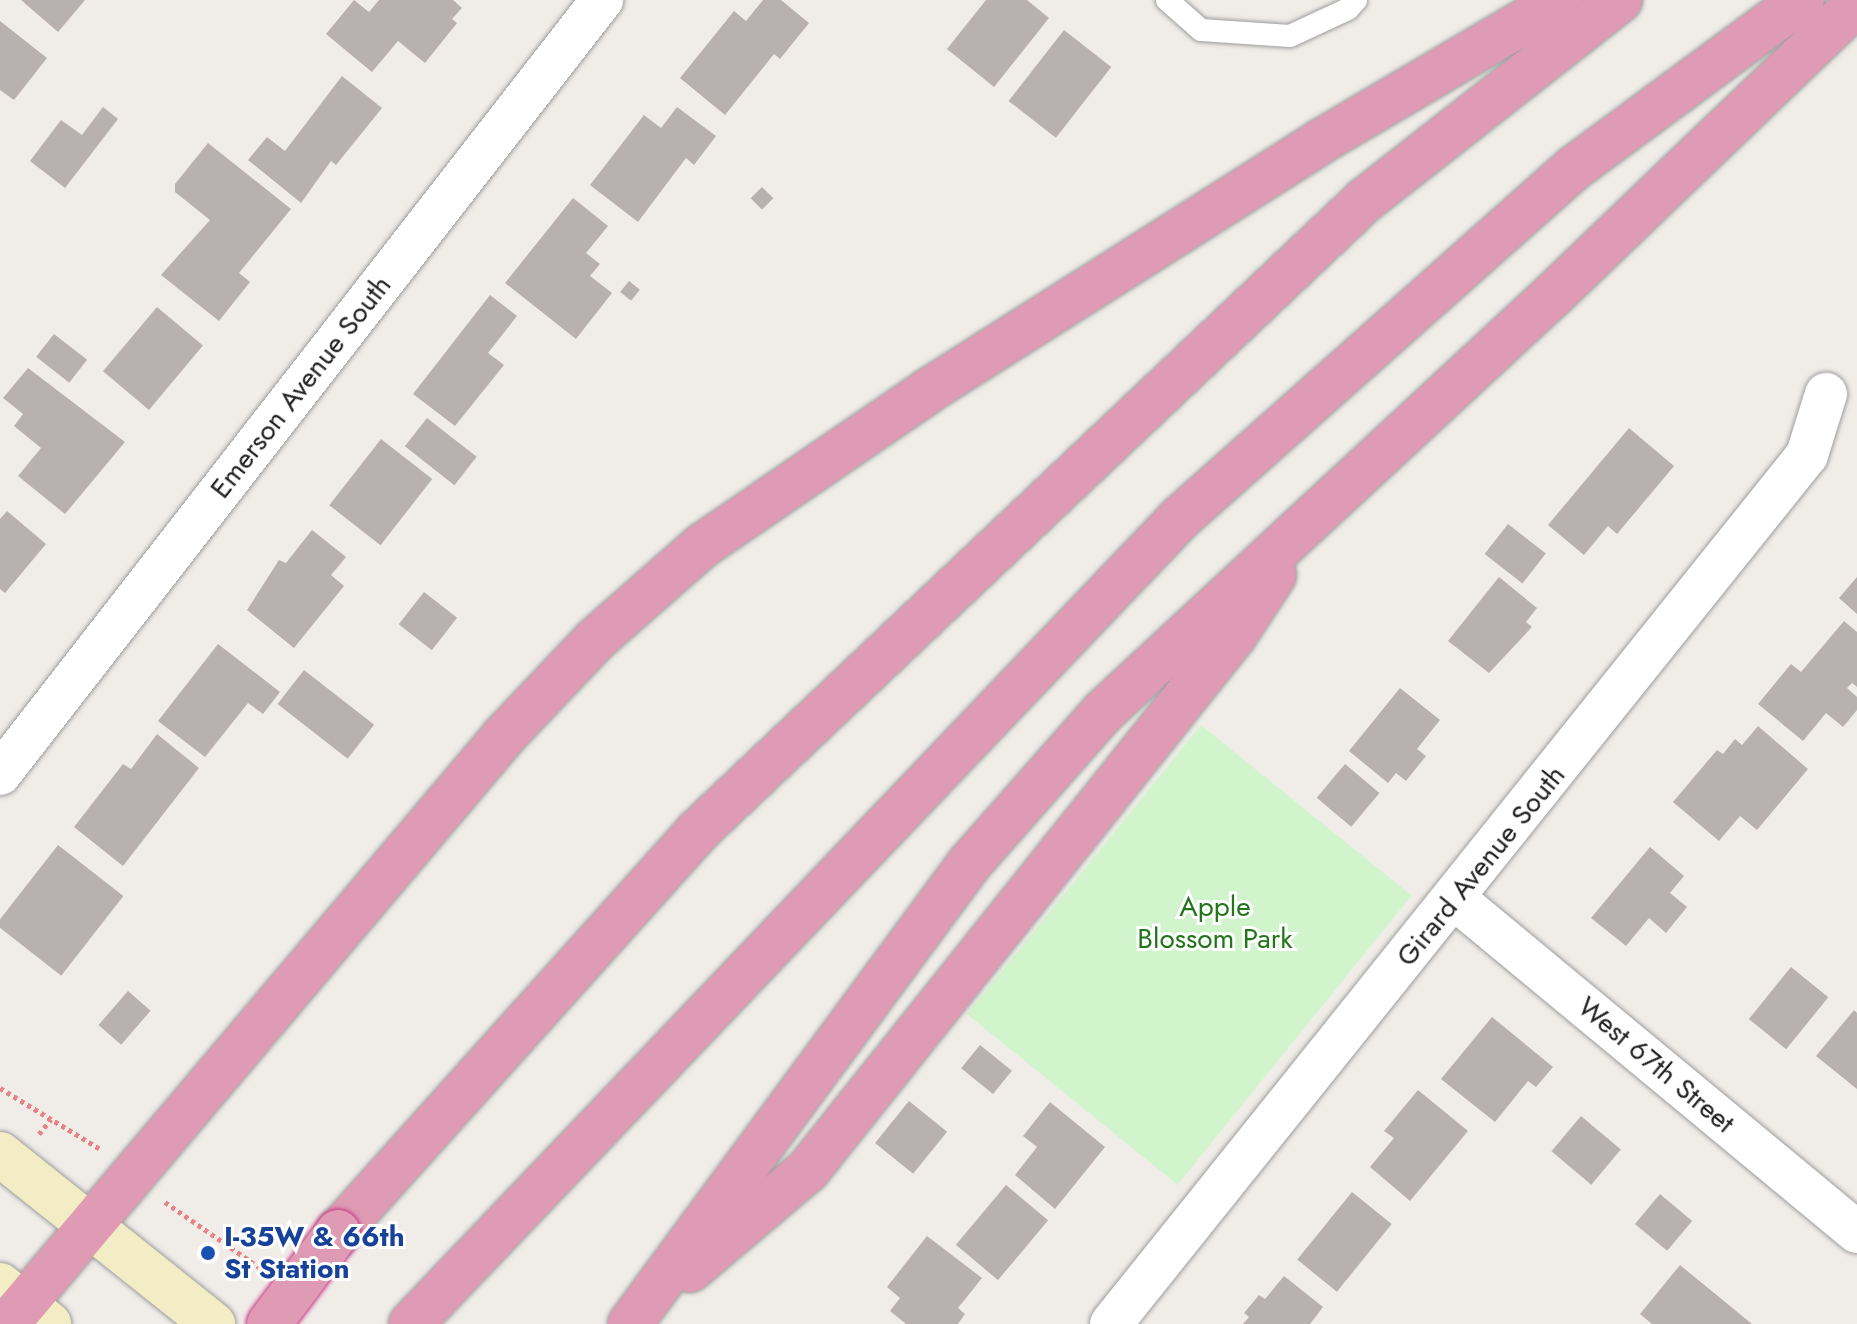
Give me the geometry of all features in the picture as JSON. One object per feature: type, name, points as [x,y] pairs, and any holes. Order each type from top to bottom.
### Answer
[{"type":"highway","points":[[20,1309],[87,1224],[134,1175],[504,736],[595,640],[702,546],[928,391],[1320,142],[1561,0]]},
{"type":"highway","points":[[269,1324],[338,1232],[709,820],[1365,200],[1620,0]]},
{"type":"highway","points":[[418,1316],[1180,518],[1574,168],[1802,0]]},
{"type":"highway","points":[[631,1321],[969,864],[1102,713],[1318,509],[1553,295],[1857,3]]},
{"type":"highway","points":[[631,1321],[808,1170],[1234,636],[1318,509]]},
{"type":"main road","points":[[0,1154],[213,1324]]},
{"type":"street","name":"Emerson Avenue South","points":[[0,774],[602,0]]},
{"type":"street","name":"Girard Avenue South","points":[[1111,1324],[1455,899],[1807,455],[1826,394]]},
{"type":"street","name":"West 67th Street","points":[[1455,899],[1857,1232]]},
{"type":"lane","points":[[1167,0],[1201,30],[1290,36],[1348,9],[1356,0]]},
{"type":"path","points":[[0,1088],[114,1158]]},
{"type":"path","points":[[167,1204],[212,1230],[272,1277]]},
{"type":"green space","name":"Apple Blossom Park","points":[[1201,725],[1412,896],[1177,1185],[967,1014]]},
{"type":"building","points":[[21,0],[85,0],[58,32]]},
{"type":"building","points":[[354,0],[369,12],[379,0],[453,0],[462,8],[452,19],[457,23],[425,63],[398,41],[372,72],[326,34]]},
{"type":"building","points":[[763,0],[781,0],[809,23],[780,59],[774,54],[725,115],[680,78],[734,11],[746,21]]},
{"type":"building","points":[[986,0],[1027,0],[1049,18],[994,87],[947,49]]},
{"type":"building","points":[[0,21],[47,58],[14,100],[0,90]]},
{"type":"building","points":[[1064,30],[1111,67],[1056,138],[1009,101]]},
{"type":"building","points":[[342,76],[382,108],[336,165],[331,161],[301,203],[248,160],[267,137],[285,151]]},
{"type":"building","points":[[103,107],[118,119],[65,188],[30,161],[61,120],[82,135]]},
{"type":"building","points":[[677,107],[716,136],[694,165],[686,158],[638,222],[590,185],[644,115],[661,128]]},
{"type":"building","points":[[208,143],[291,209],[239,273],[250,282],[219,321],[161,275],[210,220],[175,192],[175,184]]},
{"type":"building","points":[[762,187],[773,198],[762,210],[751,198]]},
{"type":"building","points":[[573,198],[608,226],[586,253],[600,264],[590,276],[612,293],[576,339],[505,283]]},
{"type":"building","points":[[629,281],[640,290],[631,301],[620,292]]},
{"type":"building","points":[[490,295],[517,316],[488,353],[504,365],[455,426],[413,394]]},
{"type":"building","points":[[157,307],[203,346],[149,410],[103,371]]},
{"type":"building","points":[[54,334],[87,360],[69,383],[36,357]]},
{"type":"building","points":[[28,368],[125,442],[65,514],[18,476],[41,448],[14,426],[23,414],[3,398]]},
{"type":"building","points":[[427,418],[477,457],[454,485],[405,446]]},
{"type":"building","points":[[1629,428],[1674,466],[1617,534],[1608,526],[1584,555],[1548,525]]},
{"type":"building","points":[[381,439],[432,479],[381,545],[329,505]]},
{"type":"building","points":[[7,511],[46,544],[5,593],[0,589],[0,519]]},
{"type":"building","points":[[1508,524],[1546,554],[1522,583],[1485,554]]},
{"type":"building","points":[[312,530],[346,557],[331,575],[344,586],[294,648],[247,610],[279,560],[286,563]]},
{"type":"building","points":[[1499,577],[1537,608],[1526,622],[1532,627],[1489,673],[1448,641]]},
{"type":"building","points":[[1857,577],[1857,614],[1839,598]]},
{"type":"building","points":[[424,592],[457,618],[432,650],[399,624]]},
{"type":"building","points":[[1844,621],[1857,632],[1857,687],[1852,683],[1847,688],[1857,697],[1857,710],[1843,727],[1826,713],[1803,741],[1758,704],[1791,664],[1801,672]]},
{"type":"building","points":[[218,644],[280,692],[263,714],[248,703],[205,757],[158,721]]},
{"type":"building","points":[[304,670],[374,725],[348,759],[278,704]]},
{"type":"building","points":[[1400,688],[1440,720],[1417,749],[1426,756],[1406,781],[1396,773],[1388,783],[1349,751]]},
{"type":"building","points":[[1758,726],[1808,769],[1757,830],[1740,816],[1719,841],[1673,802],[1717,750],[1723,754],[1735,739],[1742,745]]},
{"type":"building","points":[[157,734],[199,768],[123,866],[74,827],[123,764],[131,769]]},
{"type":"building","points":[[1345,764],[1379,793],[1351,827],[1317,798]]},
{"type":"building","points":[[58,845],[123,896],[61,976],[0,928],[0,919]]},
{"type":"building","points":[[1650,847],[1684,876],[1670,893],[1687,907],[1666,933],[1649,918],[1626,946],[1591,918]]},
{"type":"building","points":[[1791,967],[1828,997],[1786,1049],[1749,1019]]},
{"type":"building","points":[[128,991],[151,1011],[121,1045],[98,1025]]},
{"type":"building","points":[[1854,1010],[1857,1013],[1857,1089],[1816,1056]]},
{"type":"building","points":[[1492,1017],[1553,1067],[1536,1087],[1528,1081],[1495,1122],[1441,1079]]},
{"type":"building","points":[[980,1045],[1012,1071],[993,1094],[961,1068]]},
{"type":"building","points":[[1418,1090],[1468,1131],[1410,1201],[1370,1167],[1394,1138],[1384,1131]]},
{"type":"building","points":[[909,1101],[947,1132],[913,1174],[875,1143]]},
{"type":"building","points":[[1050,1102],[1105,1147],[1055,1209],[1015,1175],[1037,1147],[1023,1136]]},
{"type":"building","points":[[1581,1116],[1621,1149],[1591,1185],[1551,1151]]},
{"type":"building","points":[[1006,1185],[1048,1220],[998,1280],[956,1245]]},
{"type":"building","points":[[1352,1192],[1392,1224],[1337,1292],[1297,1260]]},
{"type":"building","points":[[1660,1194],[1692,1221],[1667,1251],[1635,1224]]},
{"type":"building","points":[[927,1236],[982,1278],[958,1308],[965,1314],[958,1324],[906,1324],[890,1311],[900,1298],[887,1287]]},
{"type":"building","points":[[1680,1265],[1752,1324],[1652,1324],[1640,1314]]},
{"type":"building","points":[[1284,1276],[1323,1307],[1310,1324],[1243,1324],[1249,1317],[1244,1313],[1259,1295],[1265,1299]]},
{"type":"place","name":"I-35W & 66th St Station","points":[[208,1253]]}]
